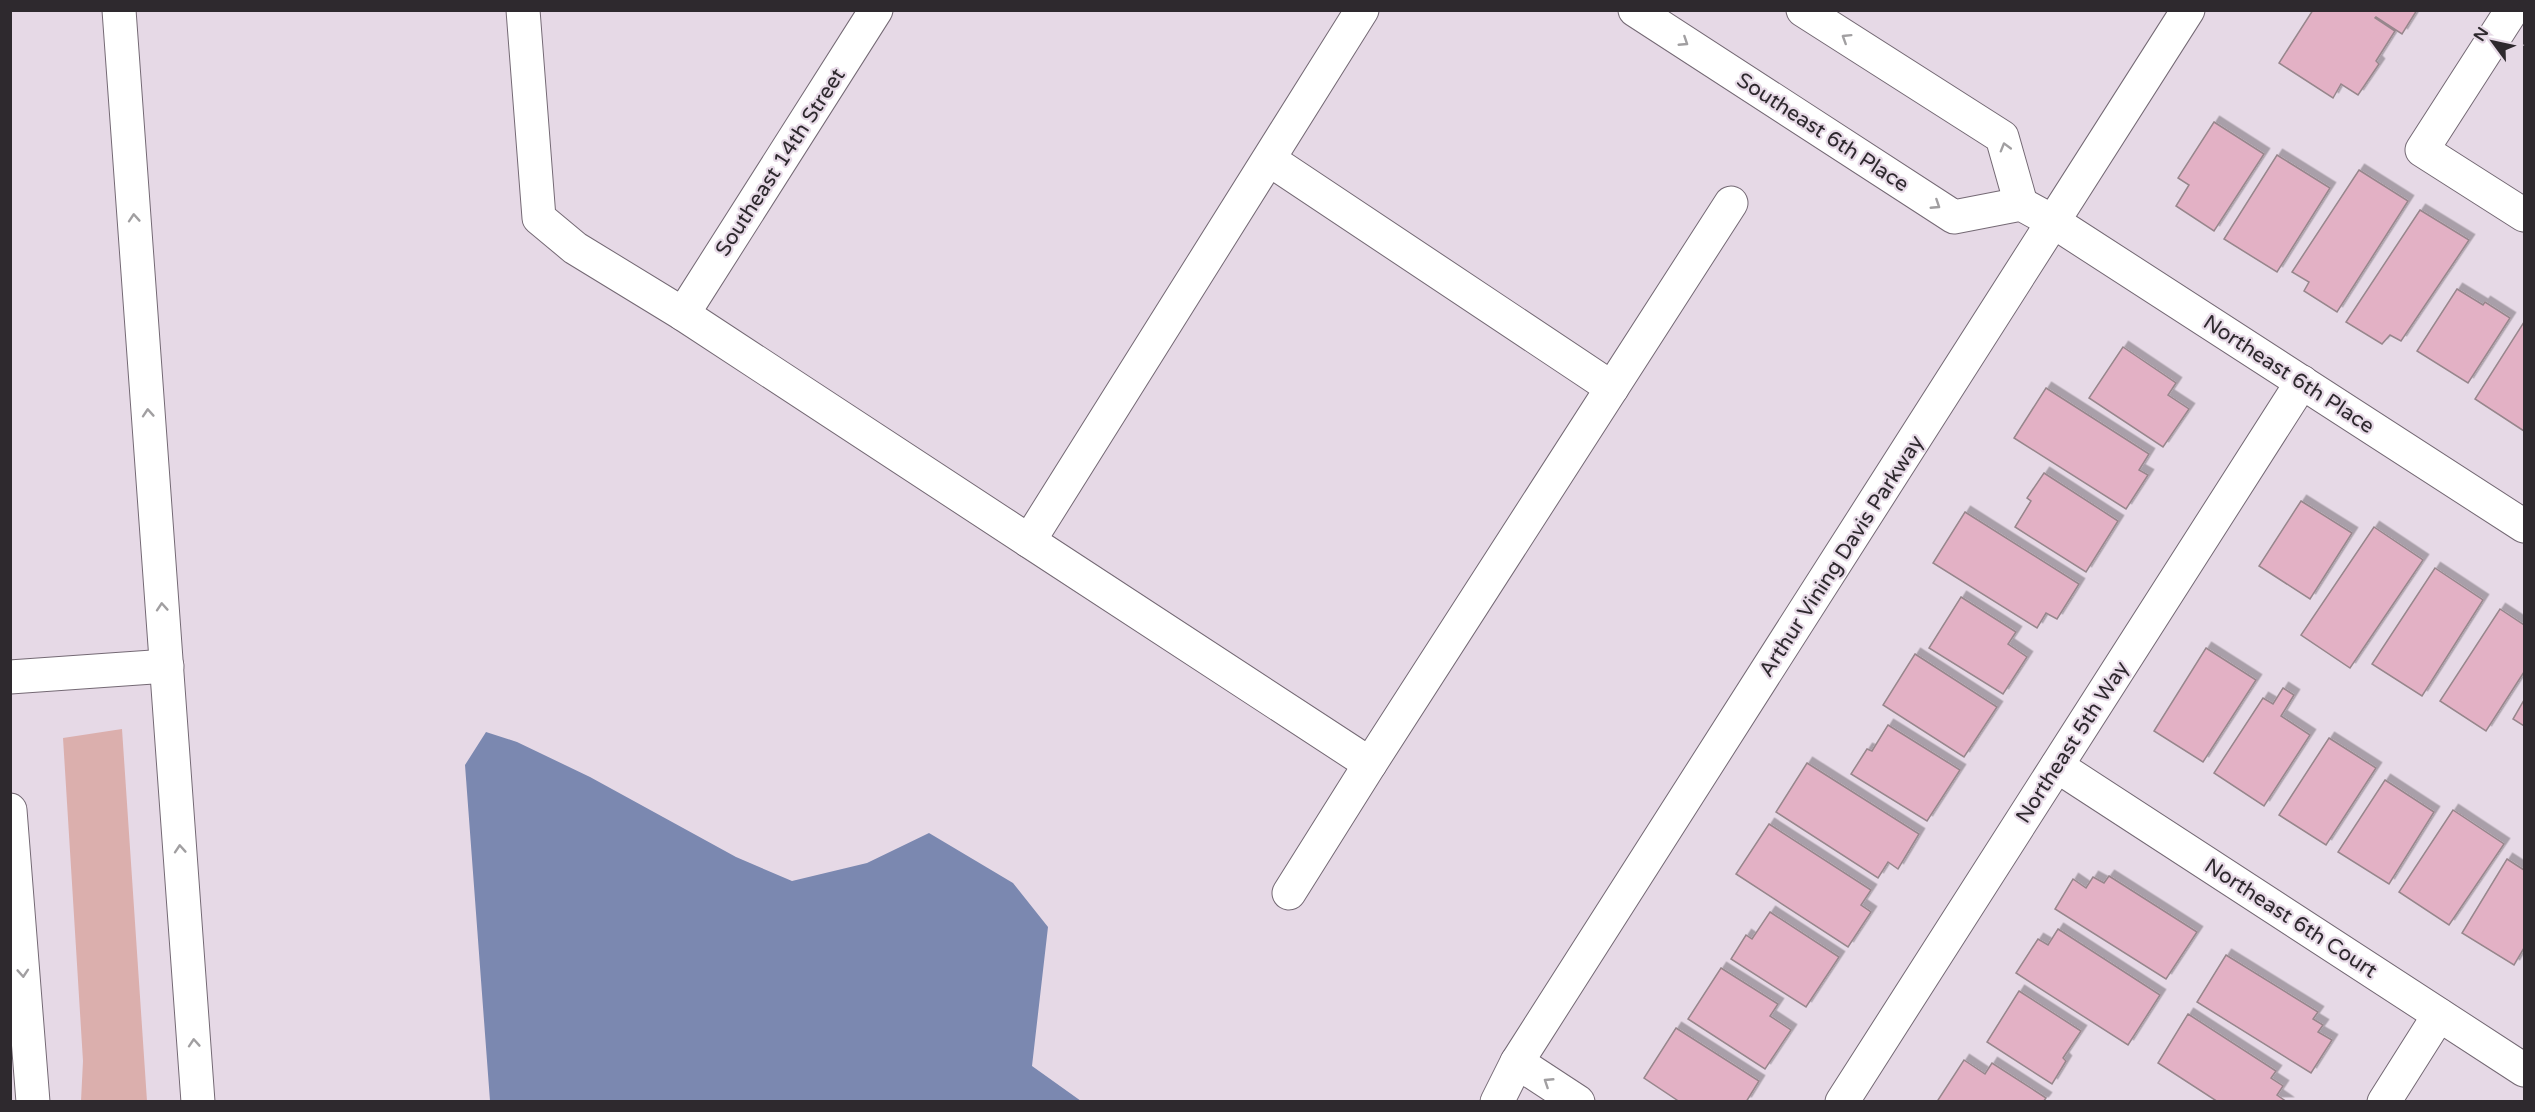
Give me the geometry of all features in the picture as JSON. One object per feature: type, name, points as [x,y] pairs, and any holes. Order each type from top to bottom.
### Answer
[{"type":"main road","points":[[119,10],[198,1101]]},
{"type":"main road","points":[[523,10],[540,218],[575,248],[683,314],[1370,764]]},
{"type":"main road","name":"Southeast 14th Street","points":[[683,314],[876,10]]},
{"type":"main road","points":[[1029,541],[1362,10]]},
{"type":"main road","name":"Southeast 6th Place","points":[[1635,10],[1954,217],[2021,204]]},
{"type":"main road","points":[[1803,10],[2002,137],[2021,204],[2054,222]]},
{"type":"main road","name":"Arthur Vining Davis Parkway","points":[[1497,1101],[1517,1062],[2188,10]]},
{"type":"main road","points":[[2512,10],[2422,150],[2524,215]]},
{"type":"main road","points":[[1270,160],[1612,388]]},
{"type":"main road","points":[[1289,893],[1731,203]]},
{"type":"main road","name":"Northeast 6th Place","points":[[2054,222],[2524,526]]},
{"type":"main road","name":"Northeast 5th Way","points":[[1842,1101],[2302,382]]},
{"type":"main road","points":[[10,677],[166,666]]},
{"type":"main road","name":"Northeast 6th Court","points":[[2057,766],[2524,1071]]},
{"type":"main road","points":[[10,810],[33,1101]]},
{"type":"main road","points":[[2384,1101],[2439,1015]]},
{"type":"main road","points":[[1517,1062],[1578,1101]]},
{"type":"shaded area","points":[[122,729],[147,1101],[81,1101],[83,1061],[63,738]]},
{"type":"water","points":[[486,732],[517,742],[590,777],[736,857],[792,881],[867,863],[929,833],[1013,883],[1048,927],[1032,1066],[1081,1101],[490,1101],[465,765]]},
{"type":"building","points":[[2313,10],[2417,10],[2402,34],[2375,18],[2395,31],[2376,61],[2379,64],[2358,95],[2341,84],[2333,98],[2279,63]]},
{"type":"building","points":[[2214,122],[2264,154],[2214,231],[2176,206],[2189,185],[2178,178]]},
{"type":"building","points":[[2277,155],[2330,188],[2277,272],[2224,239]]},
{"type":"building","points":[[2359,170],[2408,201],[2337,312],[2304,291],[2309,282],[2292,272]]},
{"type":"building","points":[[2420,210],[2469,240],[2401,341],[2390,335],[2382,344],[2346,322]]},
{"type":"building","points":[[2457,289],[2483,305],[2485,302],[2510,318],[2468,383],[2417,351]]},
{"type":"building","points":[[2524,322],[2524,431],[2475,399]]},
{"type":"building","points":[[2123,347],[2176,383],[2168,395],[2189,409],[2163,447],[2089,398]]},
{"type":"building","points":[[2046,388],[2149,454],[2139,470],[2148,475],[2126,509],[2014,438]]},
{"type":"building","points":[[2044,473],[2118,521],[2086,572],[2015,527],[2031,501],[2027,498]]},
{"type":"building","points":[[2301,501],[2352,533],[2310,599],[2259,566]]},
{"type":"building","points":[[1965,512],[2079,584],[2057,619],[2046,613],[2037,628],[1933,563]]},
{"type":"building","points":[[2374,527],[2423,560],[2350,668],[2301,635]]},
{"type":"building","points":[[2435,568],[2483,600],[2422,696],[2372,664]]},
{"type":"building","points":[[1961,597],[2016,632],[2008,644],[2027,657],[2003,694],[1929,648]]},
{"type":"building","points":[[2500,609],[2524,625],[2524,672],[2486,731],[2440,701]]},
{"type":"building","points":[[2206,648],[2256,680],[2203,762],[2154,731]]},
{"type":"building","points":[[1915,654],[1997,707],[1964,757],[1883,705]]},
{"type":"building","points":[[2283,688],[2294,695],[2281,716],[2310,735],[2264,806],[2214,773],[2263,698],[2273,704]]},
{"type":"building","points":[[2524,700],[2524,726],[2513,719]]},
{"type":"building","points":[[1888,725],[1960,770],[1927,821],[1851,774],[1867,749],[1872,751]]},
{"type":"building","points":[[2329,738],[2376,768],[2326,845],[2279,815]]},
{"type":"building","points":[[1807,763],[1919,834],[1898,869],[1888,862],[1878,878],[1776,812]]},
{"type":"building","points":[[2385,780],[2434,812],[2389,884],[2338,852]]},
{"type":"building","points":[[2453,810],[2504,844],[2449,925],[2399,892]]},
{"type":"building","points":[[1769,824],[1871,890],[1861,905],[1871,912],[1848,947],[1736,874]]},
{"type":"building","points":[[2507,859],[2524,870],[2524,948],[2514,965],[2462,933]]},
{"type":"building","points":[[2109,876],[2197,932],[2166,979],[2055,909],[2073,879],[2086,888],[2093,877],[2104,883]]},
{"type":"building","points":[[1770,912],[1839,957],[1806,1007],[1731,959],[1746,935],[1752,939]]},
{"type":"building","points":[[2058,929],[2160,995],[2128,1045],[2016,973],[2038,939],[2048,945]]},
{"type":"building","points":[[2226,955],[2318,1012],[2313,1019],[2323,1025],[2318,1032],[2332,1040],[2311,1073],[2197,1002]]},
{"type":"building","points":[[1721,968],[1778,1004],[1770,1016],[1791,1030],[1765,1069],[1688,1019]]},
{"type":"building","points":[[2019,991],[2081,1031],[2063,1058],[2066,1061],[2052,1084],[1987,1042]]},
{"type":"building","points":[[2188,1014],[2276,1071],[2271,1078],[2283,1086],[2277,1095],[2287,1102],[2218,1102],[2158,1063]]},
{"type":"building","points":[[1676,1028],[1759,1081],[1746,1102],[1680,1102],[1644,1078]]},
{"type":"building","points":[[1964,1060],[1985,1074],[1992,1063],[2046,1098],[2043,1102],[1941,1102],[1938,1100]]}]
